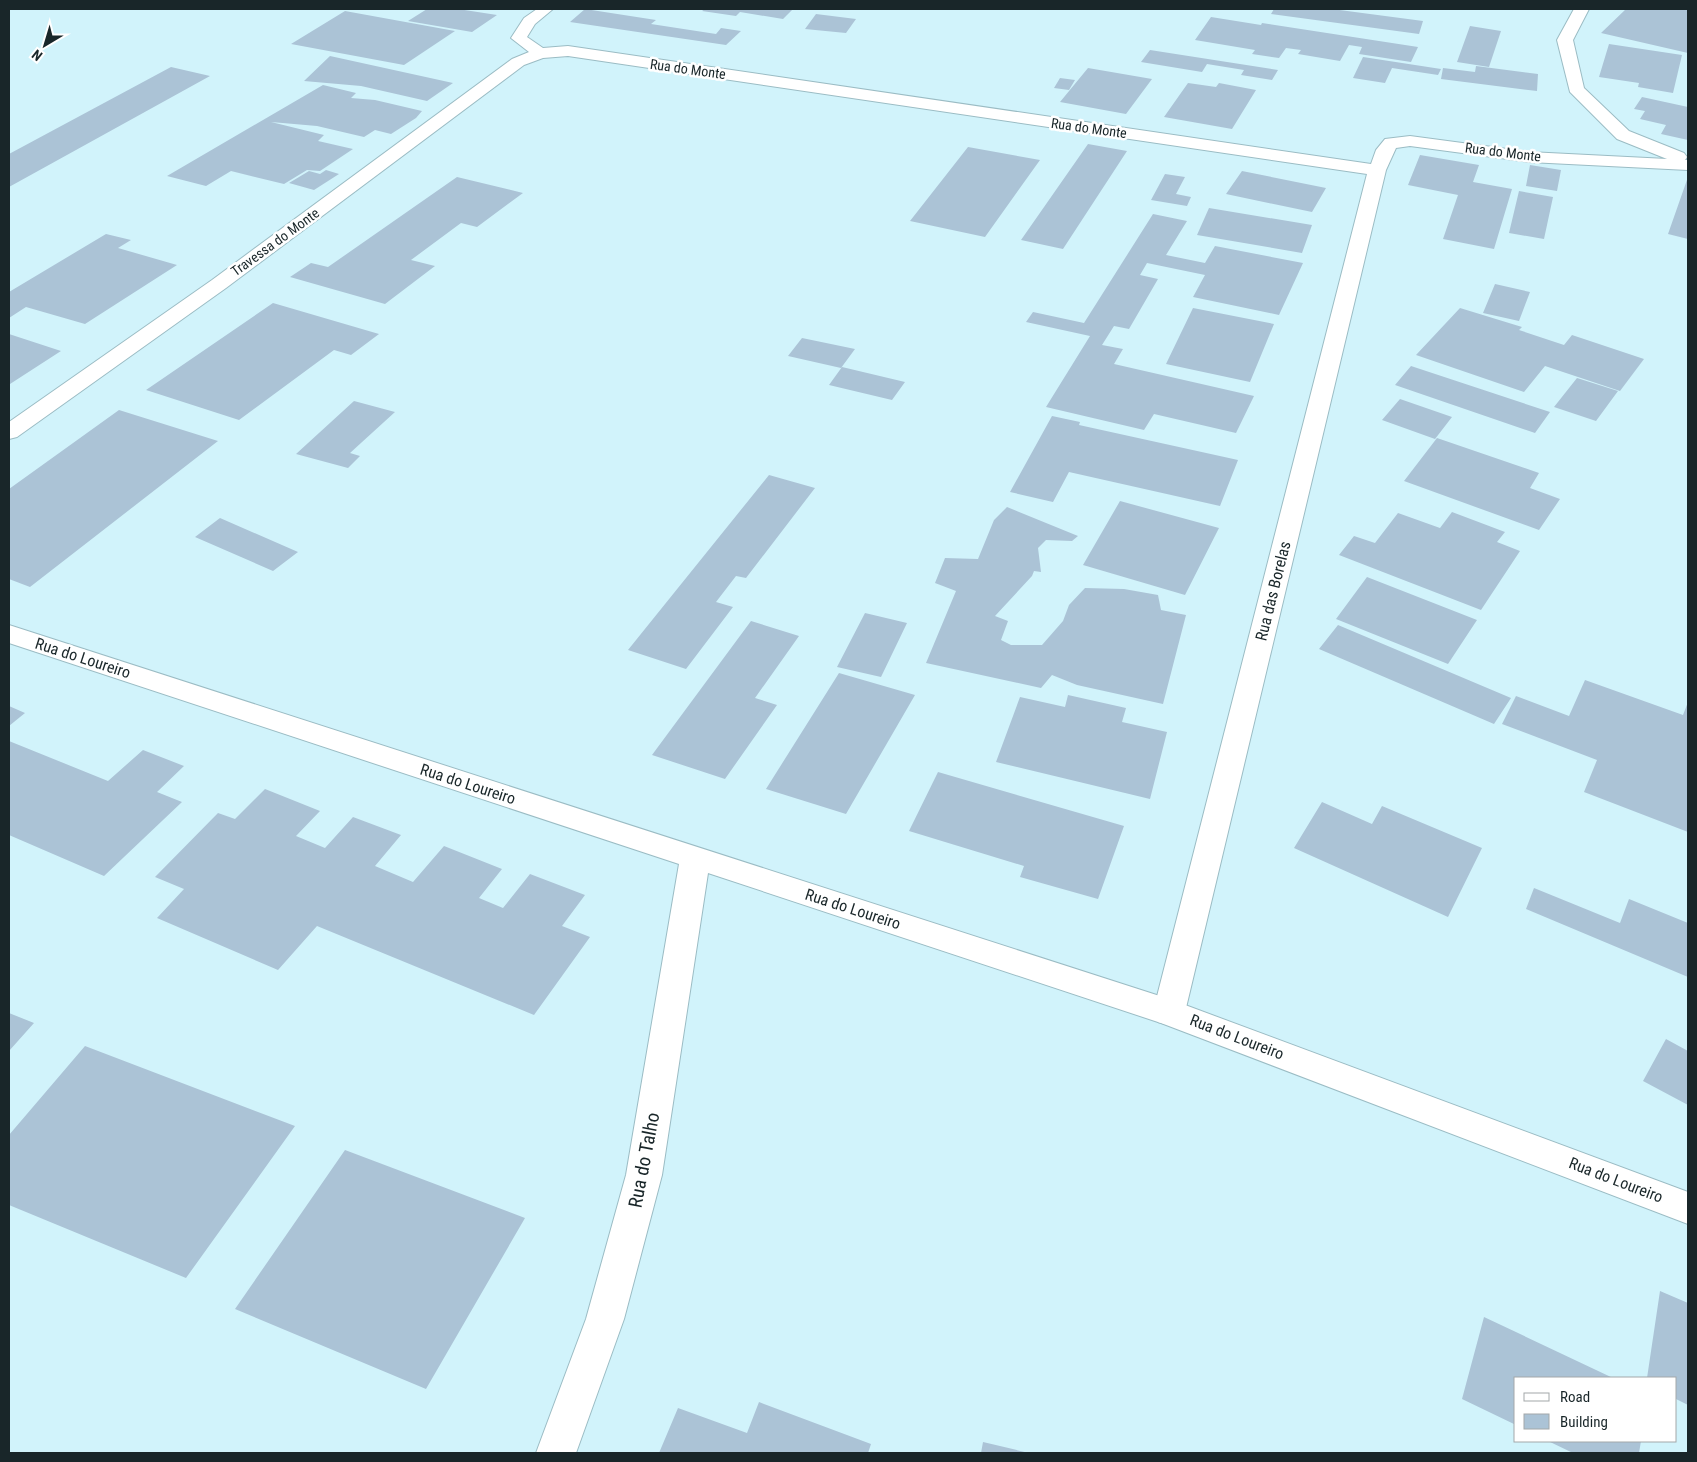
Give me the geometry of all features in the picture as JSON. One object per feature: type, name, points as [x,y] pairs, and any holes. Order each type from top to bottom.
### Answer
[{"type":"street","points":[[540,53],[519,38],[529,21],[546,9]]},
{"type":"street","points":[[1582,9],[1577,14],[1565,40],[1576,89],[1624,135],[1688,163]]},
{"type":"street","name":"Rua do Monte","points":[[540,53],[568,51],[1377,170],[1385,150],[1391,143],[1410,141],[1529,156],[1688,163]]},
{"type":"street","name":"Travessa do Monte","points":[[9,432],[219,284],[518,62],[540,53]]},
{"type":"street","name":"Rua das Borelas","points":[[1169,1012],[1377,170]]},
{"type":"street","name":"Rua do Loureiro","points":[[9,634],[1169,1012],[1688,1208]]},
{"type":"street","name":"Rua do Talho","points":[[556,1453],[605,1319],[644,1175],[695,858]]},
{"type":"building","points":[[427,9],[458,9],[497,15],[472,32],[408,21]]},
{"type":"building","points":[[585,9],[656,20],[651,24],[716,34],[721,28],[741,31],[726,45],[570,22]]},
{"type":"building","points":[[705,9],[793,9],[783,19],[740,12],[736,16],[702,11]]},
{"type":"building","points":[[1274,9],[1332,9],[1423,21],[1419,34],[1271,14]]},
{"type":"building","points":[[1626,9],[1688,9],[1688,53],[1601,33]]},
{"type":"building","points":[[345,11],[455,31],[404,65],[291,44]]},
{"type":"building","points":[[816,14],[856,19],[846,33],[805,29]]},
{"type":"building","points":[[1211,17],[1418,47],[1411,62],[1359,54],[1362,47],[1349,45],[1340,61],[1298,54],[1301,50],[1286,48],[1279,58],[1252,54],[1255,50],[1195,40]]},
{"type":"building","points":[[1470,26],[1501,31],[1489,67],[1457,62]]},
{"type":"building","points":[[1609,44],[1682,55],[1673,93],[1638,87],[1639,83],[1599,77]]},
{"type":"building","points":[[1150,50],[1278,70],[1272,80],[1241,75],[1244,70],[1207,64],[1202,72],[1141,62]]},
{"type":"building","points":[[330,56],[453,83],[427,101],[361,86],[304,81]]},
{"type":"building","points":[[1363,57],[1441,69],[1438,75],[1392,68],[1385,83],[1353,78]]},
{"type":"building","points":[[1476,66],[1538,74],[1537,91],[1441,79],[1443,68],[1475,72]]},
{"type":"building","points":[[171,67],[210,76],[9,187],[9,154]]},
{"type":"building","points":[[1088,68],[1152,79],[1126,114],[1060,102]]},
{"type":"building","points":[[1060,78],[1075,80],[1069,90],[1054,88]]},
{"type":"building","points":[[1188,83],[1216,87],[1219,83],[1256,90],[1232,129],[1164,117]]},
{"type":"building","points":[[323,85],[356,93],[351,98],[375,100],[422,111],[416,118],[391,134],[375,130],[364,137],[317,126],[271,122],[324,135],[318,141],[353,149],[320,171],[307,170],[284,184],[231,171],[206,186],[167,176]]},
{"type":"building","points":[[1642,97],[1688,107],[1688,140],[1661,134],[1666,125],[1640,119],[1645,111],[1634,109]]},
{"type":"building","points":[[1088,144],[1127,151],[1063,249],[1021,240]]},
{"type":"building","points":[[968,147],[1040,160],[985,237],[910,221]]},
{"type":"building","points":[[1420,155],[1479,165],[1473,182],[1512,189],[1494,249],[1443,239],[1458,195],[1408,185]]},
{"type":"building","points":[[1530,165],[1561,170],[1557,191],[1526,186]]},
{"type":"building","points":[[326,170],[339,174],[314,190],[289,183],[309,171],[320,174]]},
{"type":"building","points":[[1242,171],[1326,188],[1312,212],[1226,194]]},
{"type":"building","points":[[1165,174],[1185,177],[1176,194],[1191,197],[1187,206],[1151,200]]},
{"type":"building","points":[[457,177],[523,193],[477,227],[461,223],[411,260],[435,266],[385,304],[290,277],[311,263],[328,267]]},
{"type":"building","points":[[1688,177],[1688,239],[1668,234]]},
{"type":"building","points":[[1519,191],[1553,197],[1544,239],[1509,233]]},
{"type":"building","points":[[1209,208],[1312,225],[1302,253],[1197,235]]},
{"type":"building","points":[[1153,214],[1187,221],[1166,255],[1205,263],[1215,246],[1303,263],[1279,315],[1193,297],[1205,275],[1147,263],[1140,275],[1158,279],[1129,329],[1114,326],[1102,345],[1123,349],[1114,364],[1254,396],[1236,433],[1154,414],[1144,430],[1046,407],[1090,336],[1026,322],[1033,312],[1084,323]]},
{"type":"building","points":[[106,234],[131,240],[118,248],[177,265],[85,324],[26,307],[9,318],[9,292]]},
{"type":"building","points":[[1495,284],[1530,292],[1519,321],[1483,313]]},
{"type":"building","points":[[273,303],[379,334],[351,355],[334,350],[239,420],[146,390]]},
{"type":"building","points":[[1193,308],[1274,324],[1250,382],[1166,364]]},
{"type":"building","points":[[1460,308],[1522,327],[1519,330],[1564,345],[1572,335],[1644,359],[1620,391],[1545,366],[1524,392],[1416,355]]},
{"type":"building","points":[[9,334],[61,351],[10,384]]},
{"type":"building","points":[[802,338],[855,349],[841,368],[788,356]]},
{"type":"building","points":[[1411,366],[1550,412],[1535,433],[1395,385]]},
{"type":"building","points":[[842,367],[905,382],[892,400],[829,385]]},
{"type":"building","points":[[1577,378],[1618,391],[1596,421],[1554,407]]},
{"type":"building","points":[[1400,399],[1452,417],[1435,439],[1382,420]]},
{"type":"building","points":[[354,401],[395,412],[350,453],[360,456],[348,468],[296,454]]},
{"type":"building","points":[[119,410],[218,441],[30,587],[9,579],[9,489]]},
{"type":"building","points":[[1052,416],[1080,422],[1079,425],[1238,460],[1220,506],[1069,472],[1053,502],[1010,492]]},
{"type":"building","points":[[1437,438],[1539,473],[1530,488],[1560,499],[1539,530],[1404,481]]},
{"type":"building","points":[[769,475],[815,488],[746,578],[736,576],[716,602],[733,607],[686,669],[628,650]]},
{"type":"building","points":[[1120,501],[1219,528],[1185,595],[1083,565]]},
{"type":"building","points":[[1007,507],[1078,536],[1072,541],[1046,540],[1038,548],[1041,572],[1034,571],[1032,576],[995,616],[1008,621],[1001,640],[1011,645],[1042,645],[1063,621],[1069,605],[1085,588],[1124,589],[1158,595],[1161,610],[1186,615],[1163,704],[1077,685],[1052,675],[1041,688],[926,663],[956,591],[935,583],[945,558],[978,559],[994,520]]},
{"type":"building","points":[[1452,512],[1505,532],[1497,542],[1520,551],[1481,610],[1339,555],[1354,536],[1375,543],[1398,513],[1440,528]]},
{"type":"building","points":[[220,518],[298,552],[273,571],[195,537]]},
{"type":"building","points":[[1367,577],[1477,620],[1448,664],[1336,619]]},
{"type":"building","points":[[865,613],[907,623],[881,677],[837,667]]},
{"type":"building","points":[[751,621],[799,636],[755,698],[777,705],[725,779],[652,755]]},
{"type":"building","points":[[1338,625],[1511,698],[1494,724],[1319,649]]},
{"type":"building","points":[[839,673],[915,695],[846,814],[766,789]]},
{"type":"building","points":[[1585,680],[1683,715],[1688,702],[1688,832],[1584,792],[1597,760],[1502,724],[1516,696],[1569,716]]},
{"type":"building","points":[[1068,695],[1126,708],[1122,722],[1167,732],[1150,799],[996,762],[1020,697],[1065,707]]},
{"type":"building","points":[[9,706],[25,713],[9,726]]},
{"type":"building","points":[[9,741],[108,781],[143,750],[184,766],[157,792],[182,802],[104,876],[9,835]]},
{"type":"building","points":[[938,772],[1124,826],[1098,899],[1020,877],[1024,866],[909,831]]},
{"type":"building","points":[[265,789],[320,811],[296,836],[325,848],[353,817],[401,835],[375,866],[413,882],[444,846],[502,869],[479,898],[503,908],[530,874],[585,895],[562,926],[590,937],[534,1015],[317,926],[278,970],[157,918],[184,889],[155,877],[218,813],[235,819]]},
{"type":"building","points":[[1322,802],[1372,824],[1382,806],[1482,848],[1448,917],[1294,848]]},
{"type":"building","points":[[1534,888],[1620,923],[1629,899],[1688,923],[1688,977],[1526,909]]},
{"type":"building","points":[[9,1013],[34,1023],[9,1051]]},
{"type":"building","points":[[1666,1039],[1688,1051],[1688,1105],[1643,1081]]},
{"type":"building","points":[[85,1046],[295,1126],[186,1278],[9,1205],[9,1135]]},
{"type":"building","points":[[345,1150],[525,1218],[426,1389],[235,1309]]},
{"type":"building","points":[[1660,1291],[1688,1303],[1688,1405],[1677,1400],[1677,1377],[1647,1377]]},
{"type":"building","points":[[1484,1317],[1611,1377],[1514,1377],[1514,1424],[1462,1399]]},
{"type":"building","points":[[759,1402],[871,1444],[868,1453],[659,1453],[678,1408],[747,1433]]},
{"type":"building","points":[[983,1442],[1029,1453],[981,1453]]},
{"type":"building","points":[[1550,1442],[1641,1442],[1639,1453],[1573,1453]]}]
